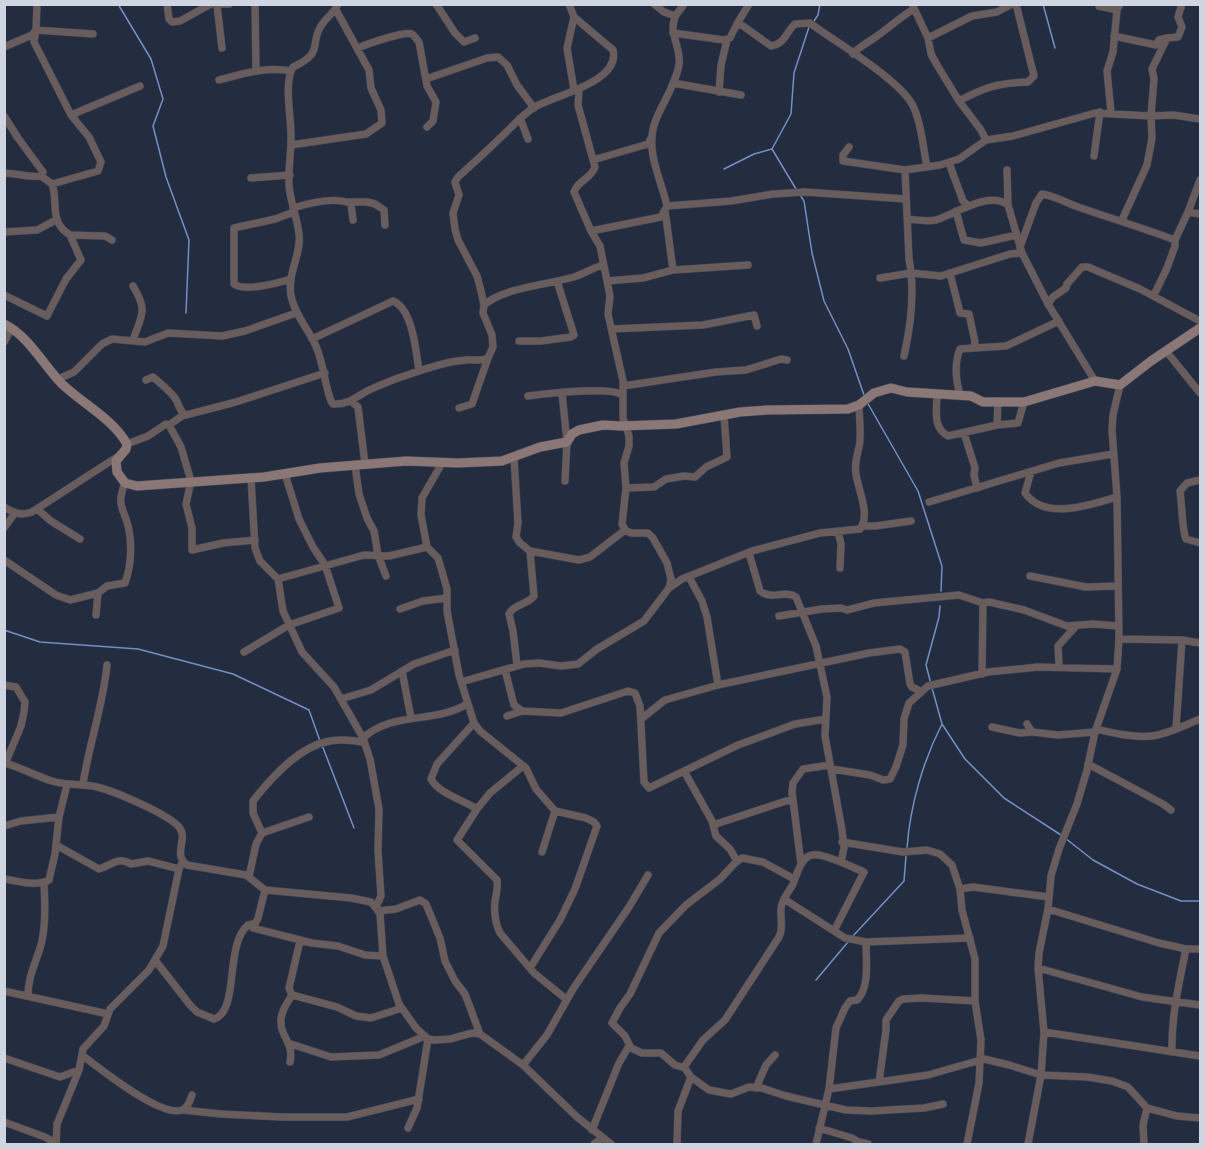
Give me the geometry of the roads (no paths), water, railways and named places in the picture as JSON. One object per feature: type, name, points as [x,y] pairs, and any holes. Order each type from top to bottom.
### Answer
[{"type":"street","points":[[37,4],[34,42],[71,115],[89,137],[101,162],[98,171],[52,184]]},
{"type":"street","points":[[167,4],[169,19],[172,22],[180,21],[214,5],[229,4]]},
{"type":"street","points":[[255,4],[256,71]]},
{"type":"street","points":[[436,4],[455,33],[464,42],[475,38]]},
{"type":"street","points":[[459,408],[472,404],[493,347],[492,335],[483,313],[484,305],[477,276],[458,240],[455,229],[453,213],[459,195],[455,183],[458,177],[520,118],[534,108],[599,78],[612,64],[613,50],[574,17],[569,4]]},
{"type":"street","points":[[654,4],[664,12],[675,16]]},
{"type":"street","points":[[673,270],[666,208],[651,151],[654,125],[679,65],[680,54],[673,33],[675,16],[684,4]]},
{"type":"street","points":[[719,92],[721,65],[727,40],[749,4]]},
{"type":"street","points":[[1114,36],[1156,45],[1159,40],[1178,37],[1182,27],[1178,17],[1182,4]]},
{"type":"street","points":[[214,5],[222,48]]},
{"type":"street","points":[[1099,6],[1118,7],[1113,52],[1107,71],[1111,112]]},
{"type":"street","points":[[291,145],[366,134],[382,123],[381,110],[371,88],[369,70],[337,7],[321,25],[314,54],[291,70],[289,91],[291,145],[289,184],[300,235],[291,279],[291,294],[296,313],[312,339],[325,373],[328,392],[333,404],[354,401],[368,391],[443,363],[467,360],[484,361],[488,358]]},
{"type":"street","points":[[853,54],[862,44],[876,37],[913,7],[928,38],[931,54],[986,140]]},
{"type":"street","points":[[928,38],[983,9],[997,12],[1014,7],[1028,45],[1034,76],[1028,82],[1011,82],[984,88],[959,101]]},
{"type":"street","points":[[574,17],[567,48],[594,172],[578,185],[574,192],[600,246],[608,281],[610,296],[608,314],[624,398],[623,418],[629,436],[629,447],[624,463],[626,488],[622,524],[625,530],[648,533],[652,536],[667,563],[671,579],[669,588]]},
{"type":"street","points":[[737,24],[771,46],[779,45],[795,24],[799,22],[812,24],[884,76],[911,102],[919,126],[927,167]]},
{"type":"street","points":[[36,30],[93,34]]},
{"type":"street","points":[[4,46],[32,35],[36,30]]},
{"type":"street","points":[[673,33],[727,40]]},
{"type":"street","points":[[358,48],[375,41],[412,34],[419,42],[427,86],[436,102],[433,121],[427,127]]},
{"type":"street","points":[[1122,220],[1147,165],[1152,138],[1153,64],[1167,38]]},
{"type":"street","points":[[426,79],[490,57],[498,57],[507,65],[517,85],[534,108]]},
{"type":"street","points":[[219,80],[256,71],[291,70]]},
{"type":"street","points":[[673,84],[741,95]]},
{"type":"street","points":[[71,115],[140,86]]},
{"type":"street","points":[[1094,156],[1100,112]]},
{"type":"street","points":[[849,147],[843,154],[843,161],[905,170],[949,163],[959,159],[986,140],[1013,136],[1075,117],[1100,112],[1151,116],[1173,115],[1200,119]]},
{"type":"street","points":[[4,116],[40,166],[41,176]]},
{"type":"street","points":[[520,118],[528,139]]},
{"type":"street","points":[[593,160],[645,145],[652,137]]},
{"type":"street","points":[[949,163],[963,201],[969,206]]},
{"type":"street","points":[[904,356],[911,315],[905,170]]},
{"type":"street","points":[[1007,170],[1008,205],[1021,250],[1048,304],[1095,381]]},
{"type":"street","points":[[4,173],[41,176],[52,184],[56,220],[70,235],[81,260],[66,279],[47,316],[4,295]]},
{"type":"street","points":[[251,178],[290,175]]},
{"type":"street","points":[[1154,296],[1200,180]]},
{"type":"street","points":[[666,208],[805,192],[906,199]]},
{"type":"street","points":[[1021,250],[1036,203],[1042,194],[1175,240]]},
{"type":"street","points":[[908,219],[935,220],[969,206],[998,199],[1008,205]]},
{"type":"street","points":[[291,279],[246,288],[234,284],[234,228],[275,219],[307,204],[357,201],[375,204],[384,210],[385,225]]},
{"type":"street","points":[[348,202],[352,208],[353,220]]},
{"type":"street","points":[[591,231],[661,217],[666,208]]},
{"type":"street","points":[[956,211],[964,240],[981,243],[1016,235]]},
{"type":"street","points":[[1188,212],[1200,214]]},
{"type":"street","points":[[4,232],[37,230],[56,220]]},
{"type":"street","points":[[70,235],[105,236],[112,240]]},
{"type":"street","points":[[880,278],[911,273],[935,276],[1021,250]]},
{"type":"street","points":[[608,281],[643,278],[673,270],[748,266]]},
{"type":"street","points":[[484,305],[491,299],[513,291],[603,267]]},
{"type":"street","points":[[1048,304],[1053,297],[1066,288],[1082,267],[1092,268],[1154,296],[1200,321]]},
{"type":"street","points":[[950,273],[960,313],[969,314],[975,342],[974,348]]},
{"type":"street","points":[[519,341],[541,341],[571,337],[574,334],[557,281]]},
{"type":"street","points":[[133,286],[142,301],[142,316],[134,340]]},
{"type":"street","points":[[312,339],[393,301],[399,304],[413,331],[419,371]]},
{"type":"street","points":[[58,379],[74,372],[102,344],[112,339],[145,342],[168,333],[222,336],[245,331],[296,313]]},
{"type":"street","points":[[612,329],[703,325],[754,315],[757,326]]},
{"type":"street","points":[[960,395],[956,382],[960,349],[1006,346],[1059,321]]},
{"type":"street","points":[[4,342],[8,326],[24,338],[58,379],[116,428],[127,444]]},
{"type":"street","points":[[1028,1144],[1041,1075],[1044,1032],[1038,968],[1053,869],[1077,804],[1096,730],[1117,669],[1119,639],[1117,497],[1113,454],[1113,415],[1120,385],[1128,377],[1200,328]]},
{"type":"street","points":[[1166,351],[1200,393]]},
{"type":"street","points":[[528,396],[603,390],[618,392],[716,372],[746,370],[781,359],[787,360]]},
{"type":"street","points":[[127,444],[148,436],[185,415],[236,402],[325,373]]},
{"type":"street","points":[[146,380],[153,377],[175,399],[180,411],[185,415]]},
{"type":"street","points":[[104,465],[116,468],[125,483],[137,486],[251,478],[406,461],[442,463],[502,461],[540,447],[567,442],[572,434],[591,426],[676,424],[767,410],[848,409],[891,388],[971,396],[983,402],[1024,402],[1095,381],[1120,385]]},
{"type":"street","points":[[562,393],[567,442],[566,481]]},
{"type":"street","points":[[937,394],[936,423],[948,436],[997,424],[1018,423],[1024,402]]},
{"type":"street","points":[[354,401],[358,407],[360,494],[367,518],[374,531],[378,555],[386,576]]},
{"type":"street","points":[[863,401],[855,473],[861,493],[863,526]]},
{"type":"street","points":[[997,424],[998,401]]},
{"type":"street","points":[[626,488],[654,487],[666,479],[695,477],[706,467],[727,457],[724,415]]},
{"type":"street","points":[[169,425],[181,447],[191,481],[186,504],[192,528],[192,550],[223,543],[255,540]]},
{"type":"street","points":[[964,433],[975,468],[977,488]]},
{"type":"street","points":[[4,507],[15,513],[26,514],[120,455],[126,449],[127,444]]},
{"type":"street","points":[[929,502],[1059,463],[1113,454]]},
{"type":"street","points":[[116,468],[120,455]]},
{"type":"street","points":[[514,458],[518,523],[516,537],[530,551],[579,560],[590,557],[625,530]]},
{"type":"street","points":[[442,463],[422,498],[421,515],[427,547],[438,558],[447,589],[461,682],[474,723],[480,731],[523,766],[536,789],[555,811],[586,818],[597,826],[575,890],[560,920],[530,968]]},
{"type":"street","points":[[1031,472],[1025,493],[1043,507],[1082,507],[1117,497]]},
{"type":"street","points":[[244,652],[289,625],[339,608],[325,565],[299,519],[285,474]]},
{"type":"street","points":[[251,478],[255,548],[260,561],[278,579],[283,611],[289,625],[303,652],[333,687],[363,740],[370,759],[379,809],[378,851],[381,896],[377,909]]},
{"type":"street","points":[[1200,480],[1187,483],[1180,491],[1184,517],[1183,532],[1186,539],[1200,543]]},
{"type":"street","points":[[4,560],[56,594],[70,600],[98,593],[107,586],[125,583],[130,565],[129,528],[120,505],[120,497],[125,483]]},
{"type":"street","points":[[37,508],[51,521],[80,539]]},
{"type":"street","points":[[4,528],[15,513]]},
{"type":"street","points":[[461,682],[517,665],[578,664],[597,649],[644,621],[669,588],[727,560],[800,537],[857,530],[863,526],[911,521]]},
{"type":"street","points":[[838,531],[841,544],[840,568]]},
{"type":"street","points":[[278,579],[364,555],[398,554],[427,547]]},
{"type":"street","points":[[517,665],[509,614],[515,607],[534,596],[530,551]]},
{"type":"street","points":[[749,553],[760,591],[770,596],[792,594],[798,600],[816,646],[826,698],[825,736],[844,848],[841,862]]},
{"type":"street","points":[[669,574],[686,578],[702,601],[707,617],[718,685]]},
{"type":"street","points":[[1030,576],[1086,587],[1117,586]]},
{"type":"street","points":[[96,615],[98,593]]},
{"type":"street","points":[[779,616],[822,609],[847,610],[873,603],[959,595],[983,603],[989,602],[1024,610],[1067,626],[1093,624],[1118,626]]},
{"type":"street","points":[[400,609],[423,601],[447,598]]},
{"type":"street","points":[[982,674],[983,603]]},
{"type":"street","points":[[1059,666],[1058,646],[1076,626]]},
{"type":"street","points":[[1119,639],[1182,640],[1200,643]]},
{"type":"street","points":[[1176,729],[1182,640]]},
{"type":"street","points":[[340,699],[371,690],[414,664],[455,650]]},
{"type":"street","points":[[641,719],[665,700],[718,685],[868,653],[903,650],[906,654],[910,684],[920,691]]},
{"type":"street","points":[[83,784],[86,763],[99,718],[107,665]]},
{"type":"street","points":[[801,864],[793,800],[793,783],[798,774],[803,769],[831,766],[883,780],[890,779],[902,750],[904,719],[909,703],[920,691],[931,685],[982,674],[1038,667],[1117,669]]},
{"type":"street","points":[[505,670],[514,705],[522,711]]},
{"type":"street","points":[[402,672],[411,718]]},
{"type":"street","points":[[4,685],[16,687],[25,702],[21,726],[5,763],[67,785],[83,784],[98,787],[119,794],[164,816],[178,826],[183,839],[180,848],[183,861],[187,865],[249,877],[265,890],[371,902],[377,909],[382,923],[383,956],[402,1008],[427,1038],[419,1099],[413,1120],[408,1128]]},
{"type":"street","points":[[507,716],[522,711],[561,713],[628,691],[635,693],[640,706],[642,757],[646,786],[652,787],[722,752],[795,724],[826,719]]},
{"type":"street","points":[[262,833],[253,813],[253,801],[289,764],[310,748],[321,743],[363,740],[390,723],[434,716],[467,704]]},
{"type":"street","points":[[992,727],[1020,733],[1058,735],[1096,730],[1115,734],[1150,736],[1200,719]]},
{"type":"street","points":[[474,723],[437,764],[431,779],[440,790],[477,809]]},
{"type":"street","points":[[1027,724],[1032,732]]},
{"type":"street","points":[[1088,764],[1171,810]]},
{"type":"street","points":[[523,766],[490,793],[457,840],[497,880],[496,925],[530,968],[566,999]]},
{"type":"street","points":[[684,771],[713,825],[716,836],[730,849],[737,861]]},
{"type":"street","points":[[4,879],[44,883],[49,880],[52,875],[59,817],[67,785]]},
{"type":"street","points":[[713,825],[793,800]]},
{"type":"street","points":[[542,852],[555,811]]},
{"type":"street","points":[[4,826],[21,821],[59,817]]},
{"type":"street","points":[[249,877],[255,844],[262,833],[309,818]]},
{"type":"street","points":[[842,842],[906,851],[927,850],[940,854],[952,865],[960,889],[962,910],[975,959],[975,1000],[981,1040],[979,1083],[967,1144]]},
{"type":"street","points":[[56,845],[99,868],[118,860],[125,860],[131,864],[152,861],[179,869]]},
{"type":"street","points":[[685,1068],[688,1059],[703,1040],[725,1020],[779,937],[783,929],[780,911],[784,899],[801,864],[815,853],[864,872],[834,931]]},
{"type":"street","points":[[794,879],[763,862],[746,858],[737,861],[720,879],[686,905],[659,933],[630,994],[612,1023],[625,1036],[629,1046],[642,1053],[661,1053],[675,1065],[685,1068],[691,1077],[709,1090],[731,1094],[749,1087],[762,1088],[846,1110],[924,1108],[943,1104]]},
{"type":"street","points":[[4,1122],[27,1129],[57,1144],[57,1124],[79,1070],[83,1049],[104,1026],[114,1005],[142,978],[164,946],[179,869],[183,861]]},
{"type":"street","points":[[523,1065],[547,1035],[566,999],[629,907],[648,875]]},
{"type":"street","points":[[28,995],[30,974],[41,944],[45,907],[44,883]]},
{"type":"street","points":[[960,889],[974,887],[1049,897]]},
{"type":"street","points":[[253,928],[265,890]]},
{"type":"street","points":[[784,899],[845,938],[854,940],[866,942],[970,938]]},
{"type":"street","points":[[377,909],[396,909],[420,900],[426,904],[440,938],[445,961],[454,981],[465,994],[480,1034]]},
{"type":"street","points":[[1048,909],[1186,949],[1200,950]]},
{"type":"street","points":[[155,960],[197,1012],[217,1019],[223,1013],[228,1001],[239,936],[248,925],[253,924],[253,928],[300,941],[338,946],[365,955],[383,956]]},
{"type":"street","points":[[292,995],[289,988],[300,941]]},
{"type":"street","points":[[816,1144],[829,1089],[836,1028],[850,1000],[857,1000],[862,996],[866,942]]},
{"type":"street","points":[[1172,1052],[1176,1002],[1186,949]]},
{"type":"street","points":[[1038,968],[1142,997],[1200,1005]]},
{"type":"street","points":[[4,992],[28,995],[108,1014]]},
{"type":"street","points":[[292,995],[337,1007],[356,1016],[371,1018],[402,1008]]},
{"type":"street","points":[[290,1062],[291,1049],[280,1023],[284,1009],[292,995]]},
{"type":"street","points":[[879,1082],[886,1020],[898,1001],[922,998],[975,1000]]},
{"type":"street","points":[[1044,1032],[1200,1056]]},
{"type":"street","points":[[288,1042],[331,1057],[379,1055],[427,1038],[450,1039],[472,1033],[480,1034],[523,1065],[592,1130],[611,1144]]},
{"type":"street","points":[[592,1130],[619,1063],[629,1046]]},
{"type":"street","points":[[81,1055],[147,1101],[174,1111],[282,1117],[347,1117],[419,1099]]},
{"type":"street","points":[[756,1088],[766,1065],[775,1055]]},
{"type":"street","points":[[4,1058],[60,1077],[79,1070]]},
{"type":"street","points":[[829,1089],[928,1075],[984,1059],[1041,1075],[1088,1077],[1112,1081],[1128,1087],[1147,1108],[1170,1115],[1200,1118]]},
{"type":"street","points":[[677,1144],[678,1111],[691,1077]]},
{"type":"street","points":[[183,1110],[187,1107],[192,1095]]},
{"type":"street","points":[[1144,1144],[1143,1125],[1147,1108]]},
{"type":"street","points":[[819,1128],[852,1138],[859,1143],[868,1144]]},
{"type":"street","points":[[594,1144],[602,1138]]},
{"type":"waterway","points":[[118,4],[151,59],[163,99],[153,126],[166,177],[189,240],[186,313]]},
{"type":"waterway","points":[[814,21],[820,4]]},
{"type":"waterway","points":[[1043,4],[1055,48]]},
{"type":"waterway","points":[[724,169],[754,154],[772,149],[791,114],[794,73],[809,27]]},
{"type":"waterway","points":[[772,149],[796,189]]},
{"type":"waterway","points":[[800,195],[804,201],[812,253],[824,301],[848,349],[864,395]]},
{"type":"waterway","points":[[867,402],[918,491],[942,566],[941,591]]},
{"type":"waterway","points":[[931,684],[926,665],[940,606]]},
{"type":"waterway","points":[[4,630],[40,642],[138,649],[233,674],[309,710],[320,741]]},
{"type":"waterway","points":[[932,688],[942,724],[965,759],[1004,798],[1061,835]]},
{"type":"waterway","points":[[907,848],[918,784],[942,724]]},
{"type":"waterway","points":[[322,745],[354,828]]},
{"type":"waterway","points":[[1065,838],[1093,860],[1137,884],[1181,901],[1200,901]]},
{"type":"waterway","points":[[853,936],[904,881],[906,856]]},
{"type":"waterway","points":[[816,980],[848,942]]}]
